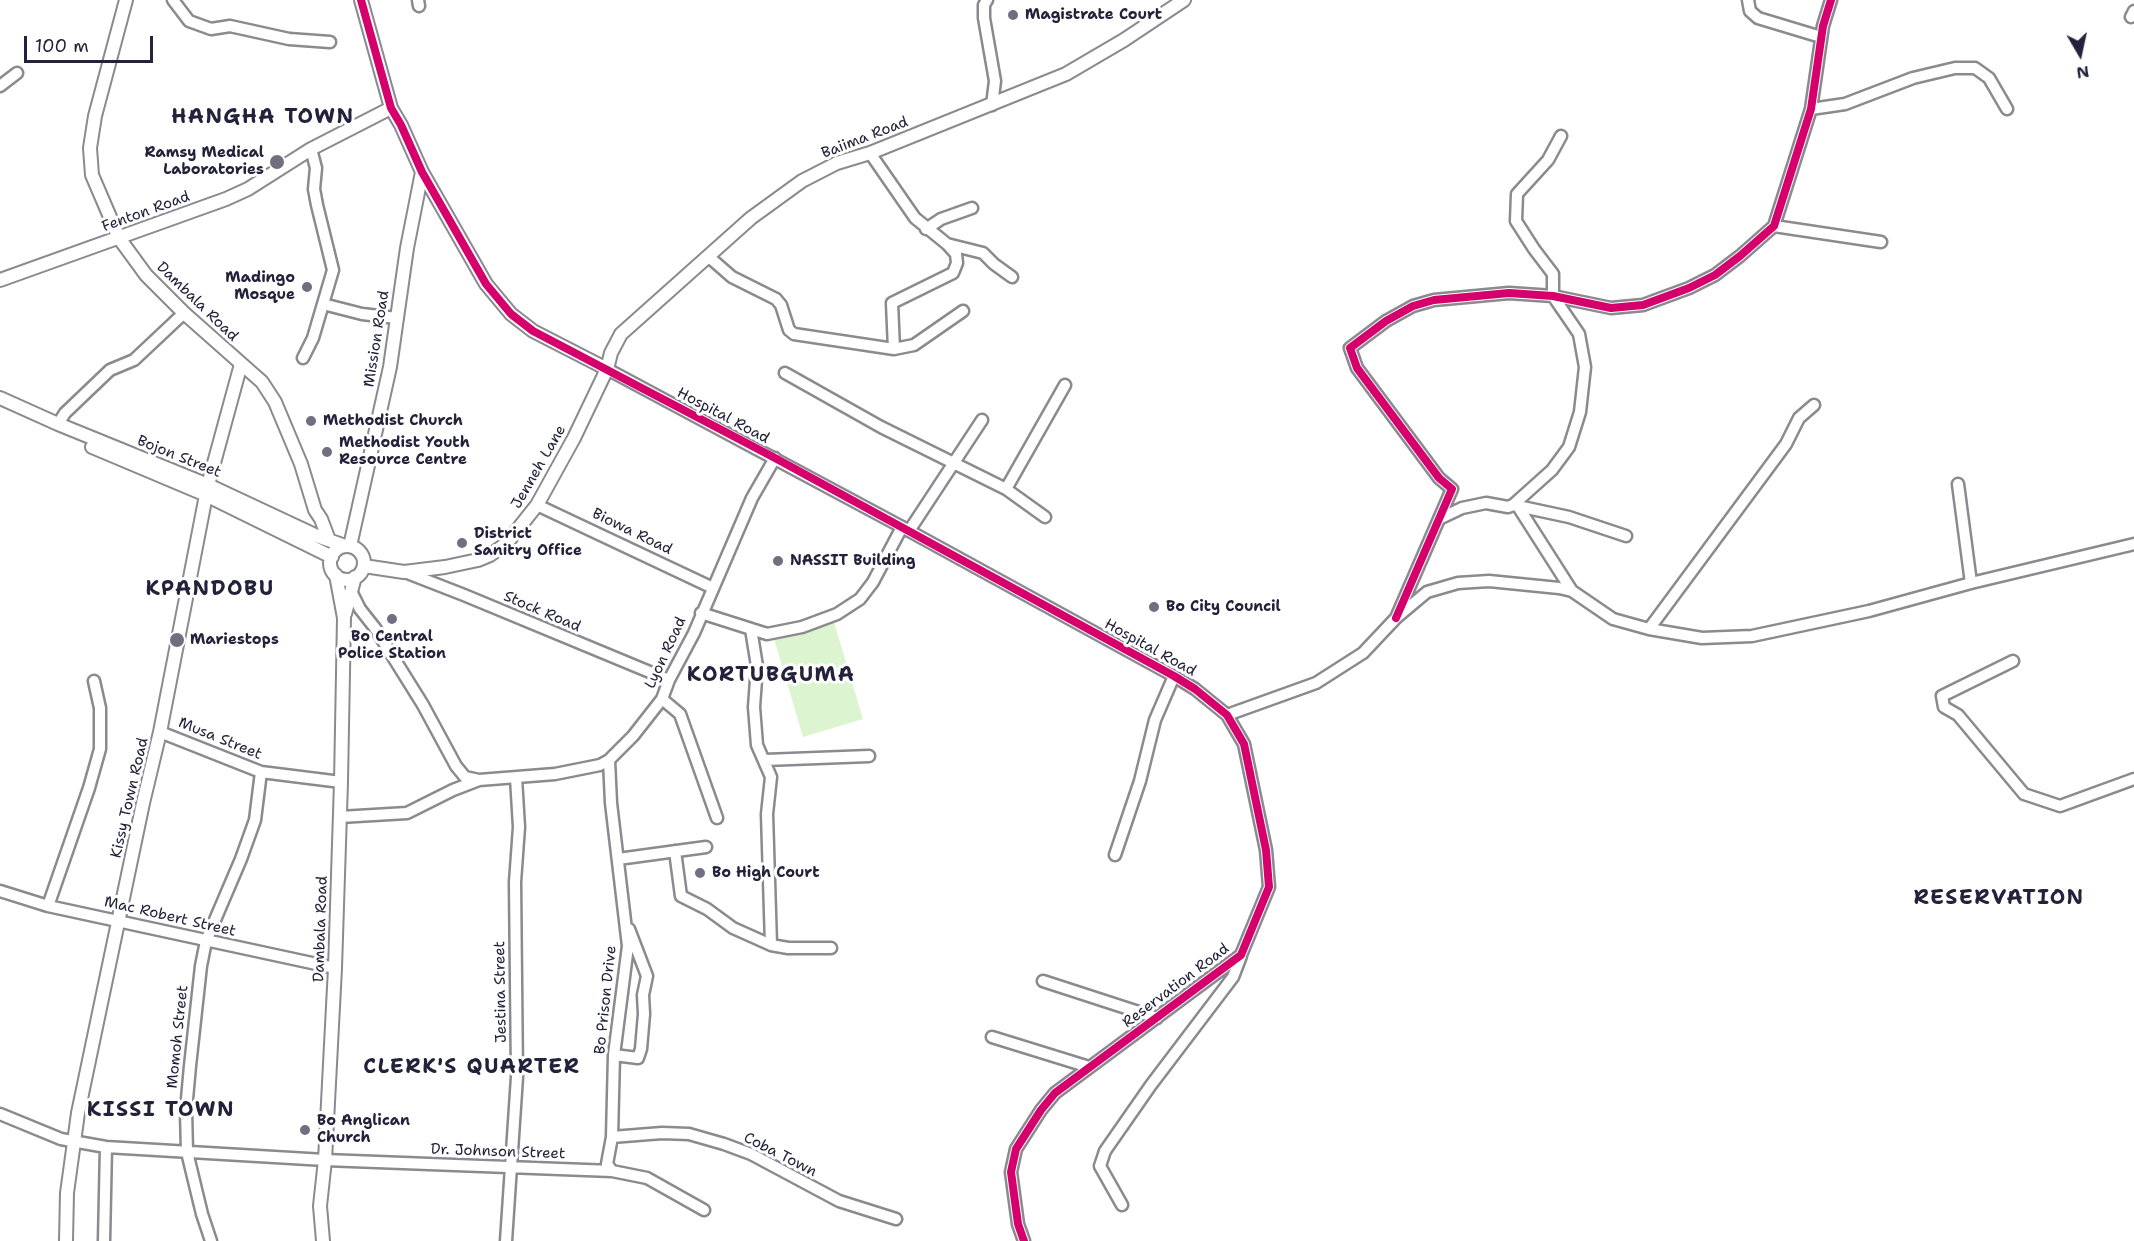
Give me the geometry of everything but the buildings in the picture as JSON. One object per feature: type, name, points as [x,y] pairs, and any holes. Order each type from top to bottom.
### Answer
[{"type":"street","name":"Dambala Road","points":[[126,0],[95,116],[90,148],[92,175],[119,238],[146,275],[184,313],[261,382],[275,402],[301,464],[315,510],[321,519],[328,549]]},
{"type":"street","points":[[173,0],[189,21],[211,29],[230,26],[288,39],[330,42]]},
{"type":"street","name":"Hospital Road","points":[[361,0],[391,108],[422,172],[486,284],[511,314],[533,331],[775,458],[1174,676],[1195,689],[1227,715]]},
{"type":"street","points":[[987,0],[984,5],[984,18],[995,81],[992,105]]},
{"type":"street","points":[[1748,0],[1750,11],[1758,18],[1821,37]]},
{"type":"street","points":[[1396,618],[1452,489],[1439,478],[1357,368],[1350,348],[1386,321],[1413,306],[1434,300],[1509,293],[1553,296],[1611,308],[1643,305],[1689,288],[1715,275],[1774,226],[1811,109],[1821,37],[1831,0]]},
{"type":"street","name":"Baiima Road","points":[[607,369],[611,353],[621,334],[752,218],[802,181],[837,163],[870,153],[1066,74],[1178,2]]},
{"type":"street","points":[[1811,109],[1845,104],[1914,78],[1955,68],[1975,68],[1989,78],[2007,109]]},
{"type":"street","points":[[0,86],[17,73]]},
{"type":"street","name":"Fenton Road","points":[[0,280],[233,196],[311,149],[391,108]]},
{"type":"street","points":[[1516,507],[1552,470],[1569,447],[1580,412],[1586,368],[1579,334],[1553,296],[1552,274],[1516,221],[1517,194],[1548,160],[1561,136]]},
{"type":"street","points":[[303,358],[313,338],[333,270],[314,189],[316,168],[311,149]]},
{"type":"street","points":[[870,153],[915,219],[956,254],[957,263],[953,273],[892,303],[894,349]]},
{"type":"street","name":"Mission Road","points":[[348,546],[390,368],[407,248],[422,172]]},
{"type":"street","points":[[926,229],[941,219],[972,208]]},
{"type":"street","points":[[1774,226],[1881,242]]},
{"type":"street","points":[[947,244],[983,253],[1012,277]]},
{"type":"street","points":[[709,257],[732,277],[776,299],[781,305],[789,330],[794,334],[894,349],[914,345],[963,311]]},
{"type":"street","points":[[323,304],[362,314],[397,318]]},
{"type":"street","points":[[58,424],[65,413],[110,370],[134,360],[184,313]]},
{"type":"street","name":"Kissy Town Road","points":[[66,1241],[67,1193],[73,1142],[160,732],[207,490],[242,364]]},
{"type":"street","name":"Jenneh Lane","points":[[404,572],[446,567],[490,555],[506,544],[537,506],[574,438],[607,369]]},
{"type":"street","points":[[785,373],[881,427],[1005,489],[1045,517]]},
{"type":"street","points":[[1005,489],[1065,385]]},
{"type":"street","name":"Bojon Street","points":[[0,398],[207,490],[328,549],[348,546]]},
{"type":"street","points":[[1649,629],[1786,444],[1799,418],[1814,405]]},
{"type":"street","name":"Bojon Street","points":[[0,407],[317,536],[328,549]]},
{"type":"street","points":[[701,613],[767,633],[802,627],[837,614],[860,598],[873,582],[905,529],[982,420]]},
{"type":"street","name":"Lyon Road","points":[[340,817],[407,813],[479,780],[555,774],[600,765],[609,760],[633,736],[662,699],[669,680],[694,633],[752,498],[775,458]]},
{"type":"street","points":[[1958,484],[1971,583]]},
{"type":"street","points":[[1441,518],[1462,508],[1486,503],[1569,517],[1626,536]]},
{"type":"street","name":"Biowa Road","points":[[537,506],[712,588]]},
{"type":"street","points":[[1516,507],[1572,591],[1613,619],[1649,629],[1702,638],[1752,636],[1869,611],[1971,583],[2134,544]]},
{"type":"street","name":"Dambala Road","points":[[315,510],[314,522],[317,536]]},
{"type":"street","points":[[328,549],[336,575],[347,579],[356,577],[364,566],[362,555],[358,550],[348,546]]},
{"type":"street","points":[[364,566],[404,572]]},
{"type":"street","name":"Stock Road","points":[[404,572],[669,680]]},
{"type":"street","name":"Dambala Road","points":[[323,1241],[320,1206],[325,1160],[335,968],[341,783],[344,618],[336,575]]},
{"type":"street","name":"Dambala Road","points":[[344,618],[356,577]]},
{"type":"street","points":[[1227,715],[1316,683],[1364,653],[1396,618],[1427,592],[1458,583],[1489,581],[1572,591]]},
{"type":"street","points":[[352,593],[360,609],[375,628],[423,705],[456,766],[465,777],[479,780]]},
{"type":"street","points":[[751,628],[758,666],[754,707],[757,745],[771,777],[767,814],[771,945]]},
{"type":"street","points":[[2013,661],[1942,696],[1944,707],[1958,715],[2024,794],[2060,806],[2134,779]]},
{"type":"street","points":[[1115,855],[1140,781],[1155,720],[1174,676]]},
{"type":"street","points":[[48,906],[89,788],[100,748],[100,708],[94,681]]},
{"type":"street","points":[[662,699],[680,714],[717,818]]},
{"type":"street","name":"Reservation Road","points":[[1024,1241],[1018,1224],[1011,1172],[1016,1149],[1054,1093],[1241,956],[1269,887],[1266,850],[1244,744],[1227,715]]},
{"type":"street","name":"Musa Street","points":[[160,732],[261,772],[341,783]]},
{"type":"street","points":[[765,760],[869,756]]},
{"type":"street","name":"Bo Prison Drive","points":[[609,760],[611,803],[628,946],[614,1055],[612,1137],[607,1164],[612,1171]]},
{"type":"street","points":[[453,790],[456,766]]},
{"type":"street","name":"Momoh Street","points":[[211,1241],[187,1152],[186,1110],[190,1066],[206,941],[255,820],[261,772]]},
{"type":"street","name":"Jestina Street","points":[[506,1241],[517,1077],[515,882],[519,826],[516,778]]},
{"type":"street","points":[[618,859],[706,847]]},
{"type":"street","points":[[675,852],[681,896],[707,909],[733,928],[771,945],[788,948],[831,948]]},
{"type":"street","name":"Mac Robert Street","points":[[0,891],[48,906],[335,968]]},
{"type":"street","points":[[614,1055],[638,1058],[644,1014],[643,995],[646,976],[640,954],[624,917]]},
{"type":"street","points":[[1122,1205],[1100,1166],[1105,1150],[1233,976],[1241,956]]},
{"type":"street","points":[[1043,981],[1157,1017]]},
{"type":"street","points":[[992,1037],[1089,1067]]},
{"type":"street","name":"Dr. Johnson Street","points":[[0,1114],[73,1142],[106,1147],[325,1160],[612,1171],[647,1178],[704,1210]]},
{"type":"street","name":"Coba Town","points":[[612,1137],[662,1132],[689,1134],[751,1154],[839,1201],[896,1219]]},
{"type":"street","points":[[104,1241],[106,1147]]},
{"type":"green space","points":[[834,622],[863,719],[803,737],[774,639]]},
{"type":"cycle path","points":[[361,0],[391,108],[422,172],[486,284],[511,314],[533,331],[775,458],[1174,676],[1195,689],[1227,715],[1244,744],[1266,850],[1269,887],[1241,955],[1055,1093],[1041,1110],[1016,1149],[1011,1172],[1018,1224],[1024,1241]]},
{"type":"cycle path","points":[[1396,618],[1452,489],[1439,478],[1357,368],[1350,348],[1386,321],[1413,306],[1434,300],[1509,293],[1553,296],[1611,308],[1643,305],[1689,288],[1715,275],[1774,226],[1811,109],[1823,26],[1831,0]]},
{"type":"place","name":"Magistrate Court","points":[[1013,15]]},
{"type":"place","name":"Ramsy Medical Laboratories","points":[[277,162]]},
{"type":"place","name":"Madingo Mosque","points":[[307,287]]},
{"type":"place","name":"Methodist Church","points":[[311,421]]},
{"type":"place","name":"Methodist Youth Resource Centre","points":[[327,452]]},
{"type":"place","name":"District Sanitry Office","points":[[462,543]]},
{"type":"place","name":"NASSIT Building","points":[[778,561]]},
{"type":"place","name":"Bo City Council","points":[[1154,607]]},
{"type":"place","name":"Bo Central Police Station","points":[[392,619]]},
{"type":"place","name":"Mariestops","points":[[177,640]]},
{"type":"place","name":"Bo High Court","points":[[700,873]]},
{"type":"place","name":"Bo Anglican Church","points":[[305,1130]]},
{"type":"district","name":"HANGHA TOWN","points":[[263,118]]},
{"type":"district","name":"KPANDOBU","points":[[210,590]]},
{"type":"district","name":"KORTUBGUMA","points":[[771,676]]},
{"type":"district","name":"RESERVATION","points":[[1999,899]]},
{"type":"district","name":"CLERK'S QUARTER","points":[[472,1068]]},
{"type":"district","name":"KISSI TOWN","points":[[161,1111]]}]
